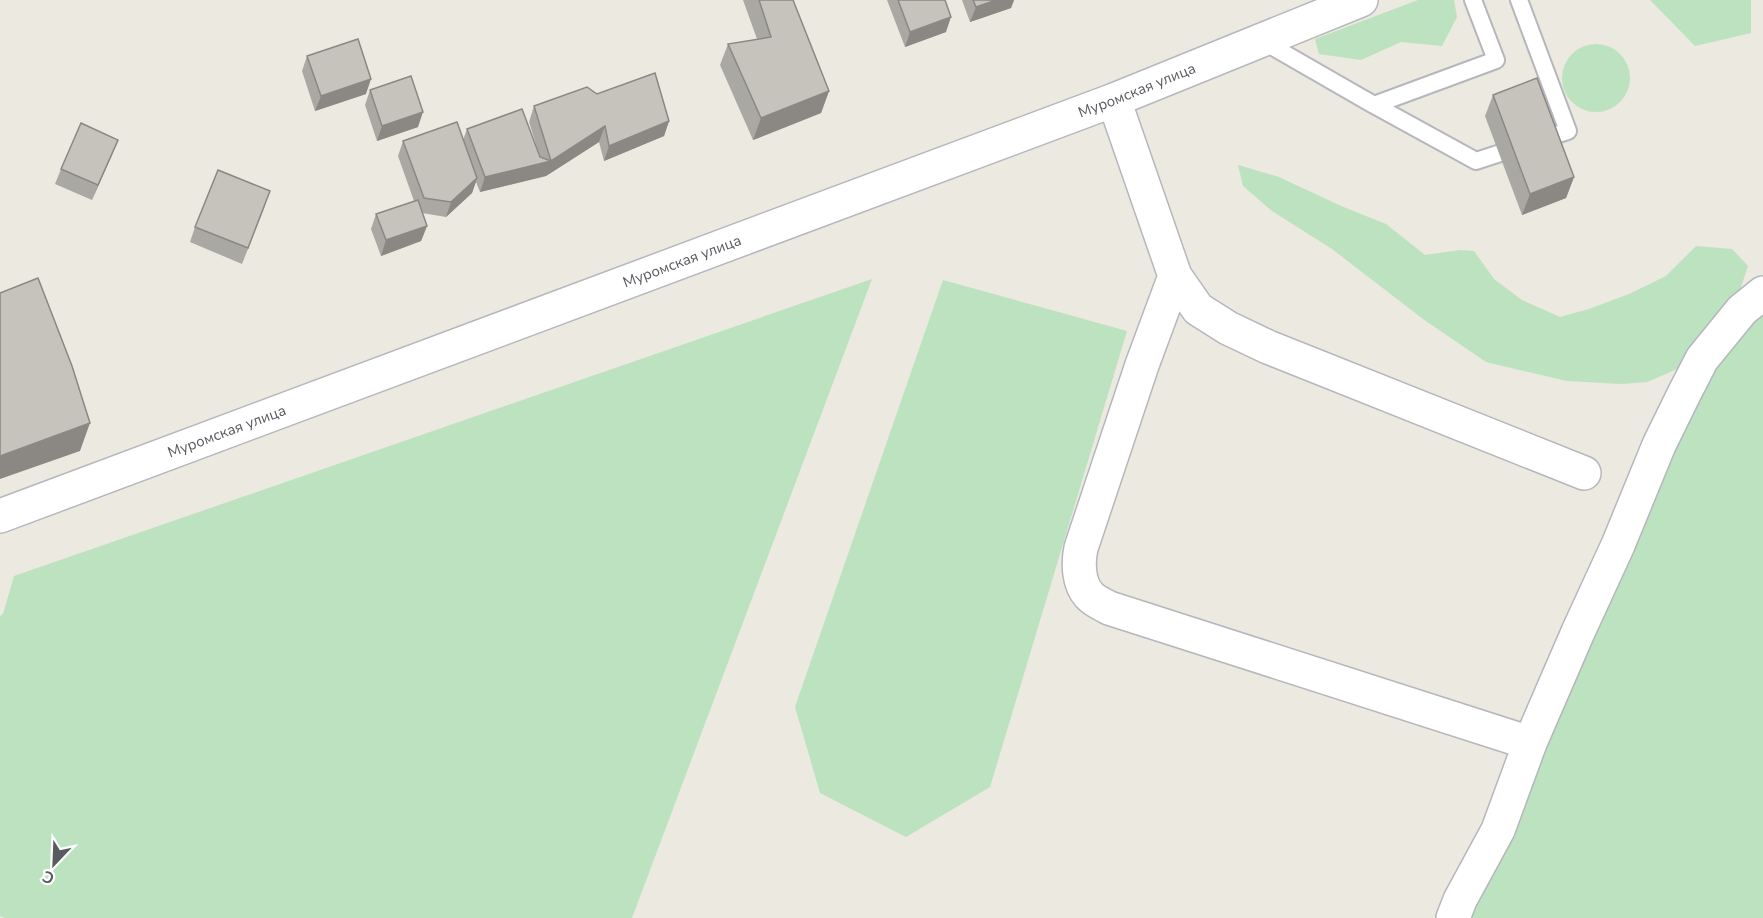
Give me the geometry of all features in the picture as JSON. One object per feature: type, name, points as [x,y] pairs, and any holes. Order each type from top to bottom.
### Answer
[{"type":"street","name":"Муромская улица","points":[[0,516],[1114,100],[1361,0]]},
{"type":"street","points":[[1114,100],[1175,276],[1198,309],[1228,328],[1268,347],[1584,473]]},
{"type":"street","points":[[1175,276],[1138,376],[1081,548],[1078,561],[1086,593],[1118,611],[1530,743]]},
{"type":"street","points":[[1453,918],[1460,900],[1498,830],[1530,743],[1659,445],[1684,394],[1702,359],[1742,310],[1763,293]]},
{"type":"lane","points":[[1374,105],[1496,60],[1473,0]]},
{"type":"lane","points":[[1261,40],[1476,161],[1568,131],[1519,0]]},
{"type":"green space","points":[[1418,0],[1454,0],[1457,17],[1442,46],[1401,42],[1361,60],[1319,54],[1315,39]]},
{"type":"green space","points":[[1650,0],[1751,0],[1751,33],[1695,46]]},
{"type":"green space","points":[[1596,44],[1609,47],[1620,54],[1627,65],[1630,78],[1627,91],[1620,102],[1609,109],[1596,112],[1583,109],[1572,102],[1565,91],[1562,78],[1565,65],[1572,54],[1583,47]]},
{"type":"green space","points":[[1238,165],[1279,177],[1386,224],[1425,255],[1460,250],[1474,251],[1494,279],[1522,300],[1560,317],[1629,294],[1666,276],[1696,246],[1732,249],[1748,266],[1739,293],[1682,367],[1647,382],[1621,384],[1567,381],[1486,362],[1423,319],[1332,249],[1272,211],[1243,186]]},
{"type":"green space","points":[[872,279],[632,918],[5,918],[0,916],[0,616],[3,614],[14,576]]},
{"type":"green space","points":[[943,280],[1127,331],[990,787],[906,837],[820,793],[795,707]]},
{"type":"green space","points":[[1763,310],[1763,918],[1472,918],[1470,911],[1527,802],[1569,675],[1696,391]]},
{"type":"building","points":[[759,0],[793,0],[829,91],[761,118],[728,44],[771,37]]},
{"type":"building","points":[[898,0],[945,0],[951,17],[910,32]]},
{"type":"building","points":[[973,0],[996,0],[976,7]]},
{"type":"building","points":[[358,39],[371,79],[321,96],[307,56]]},
{"type":"building","points":[[655,73],[669,121],[609,146],[605,126],[551,161],[534,106],[587,87],[597,94]]},
{"type":"building","points":[[411,76],[423,112],[382,126],[370,90]]},
{"type":"building","points":[[1537,78],[1574,177],[1530,194],[1493,95]]},
{"type":"building","points":[[522,109],[540,157],[551,161],[485,177],[467,129]]},
{"type":"building","points":[[457,122],[477,178],[451,202],[424,198],[403,141]]},
{"type":"building","points":[[81,123],[118,140],[98,185],[61,169]]},
{"type":"building","points":[[218,170],[270,191],[248,248],[195,227]]},
{"type":"building","points":[[418,200],[427,226],[386,240],[376,214]]},
{"type":"building","points":[[38,278],[72,366],[90,423],[0,456],[0,293]]}]
